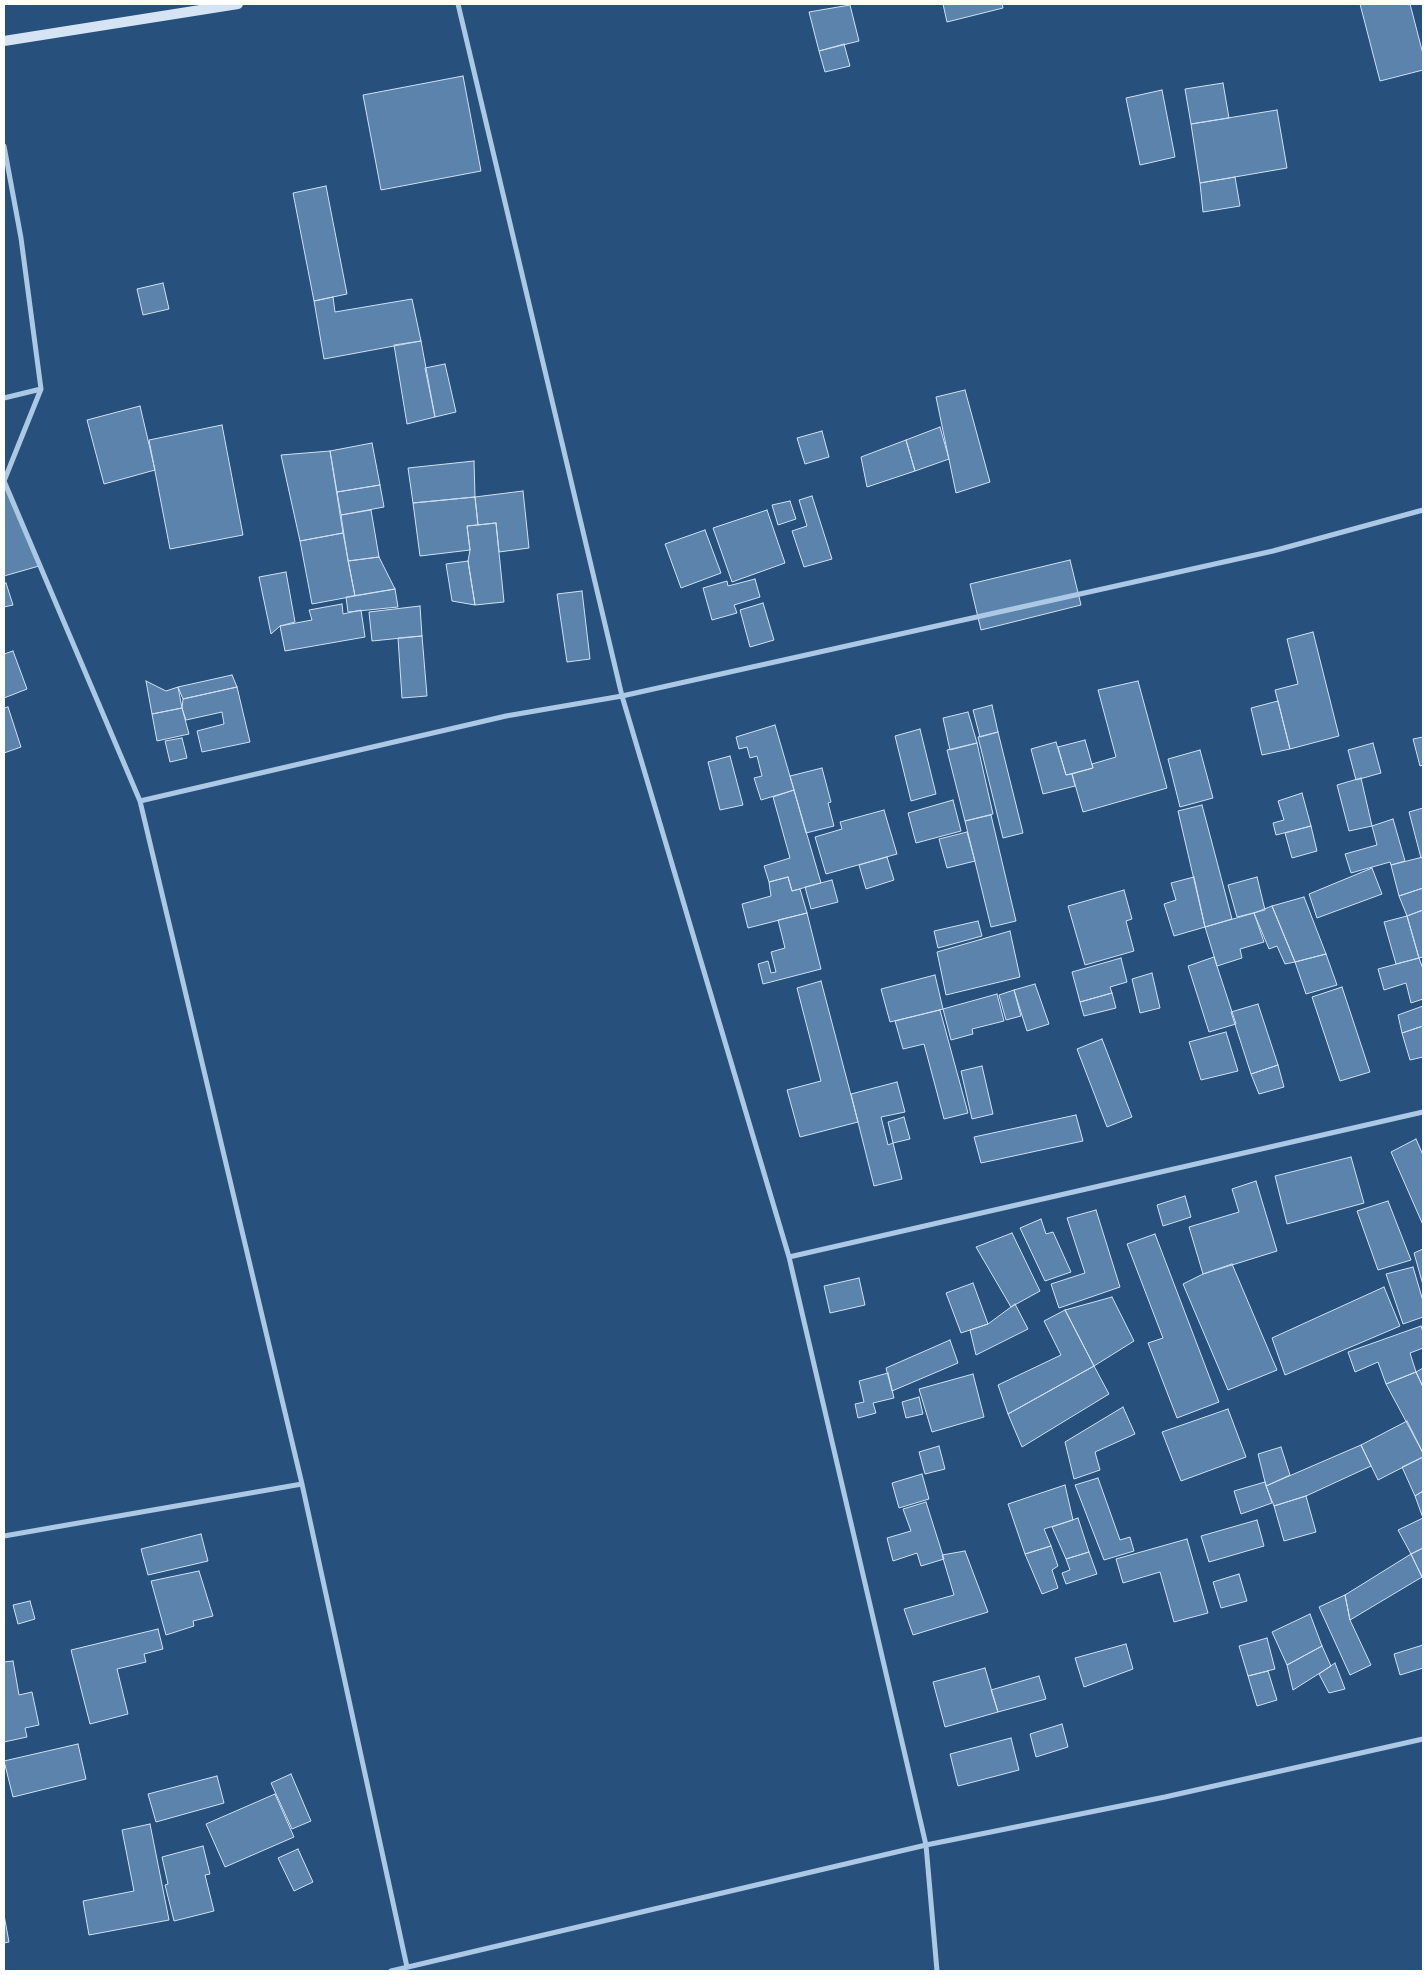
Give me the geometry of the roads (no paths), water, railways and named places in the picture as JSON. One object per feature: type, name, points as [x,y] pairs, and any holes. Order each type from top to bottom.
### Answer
[{"type":"main road","points":[[4,41],[238,4]]},
{"type":"street","points":[[458,4],[622,696],[789,1256],[926,1846],[937,1971]]},
{"type":"street","points":[[4,146],[21,238],[41,389],[4,481],[140,802],[302,1484],[407,1967]]},
{"type":"street","points":[[4,398],[41,389]]},
{"type":"street","points":[[140,802],[506,716],[622,696],[1273,551],[1423,510]]},
{"type":"street","points":[[789,1256],[1423,1112]]},
{"type":"street","points":[[4,1536],[302,1484]]},
{"type":"street","points":[[391,1971],[926,1846],[1165,1797],[1423,1739]]}]
